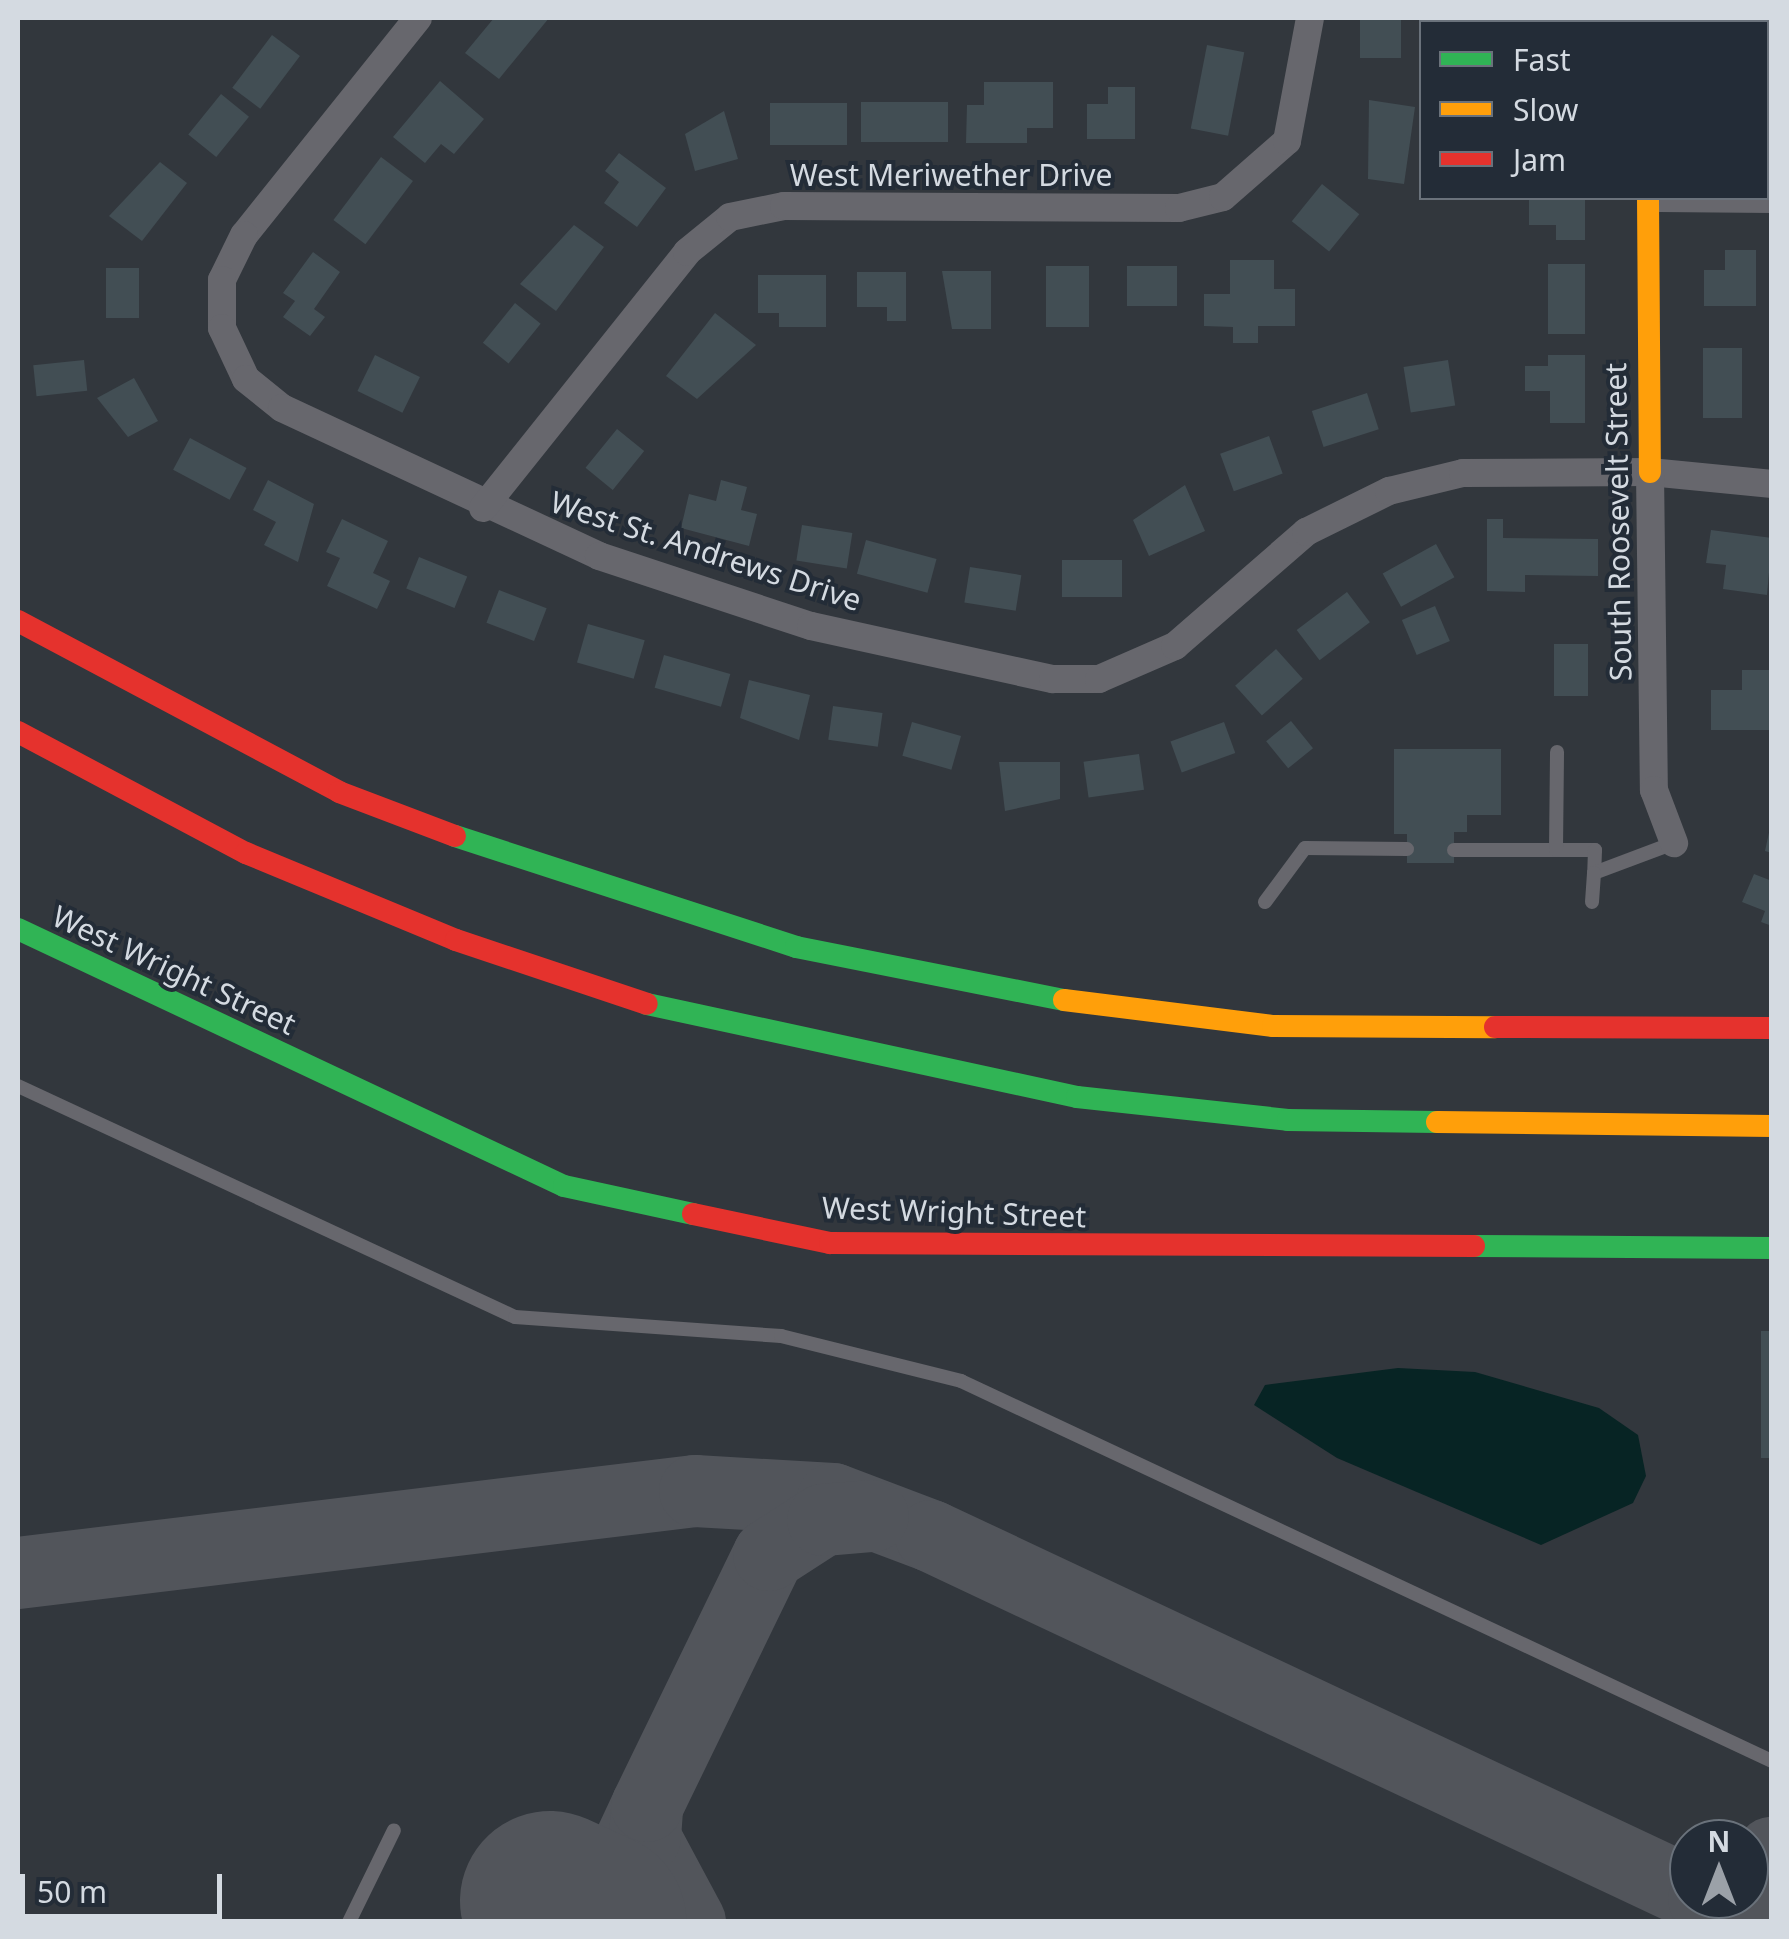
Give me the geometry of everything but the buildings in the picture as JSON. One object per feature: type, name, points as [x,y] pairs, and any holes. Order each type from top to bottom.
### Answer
[{"type":"main road","name":"South Roosevelt Street","points":[[1648,200],[1650,472]]},
{"type":"main road","points":[[18,619],[40,636],[228,738],[471,845],[872,965],[1272,1026],[1772,1028]]},
{"type":"main road","points":[[18,732],[246,853]]},
{"type":"main road","points":[[18,750],[246,853],[456,940],[644,1003],[948,1075],[1288,1120],[1772,1126]]},
{"type":"main road","name":"West Wright Street","points":[[18,930],[564,1186],[830,1243],[1772,1248]]},
{"type":"street","name":"West St. Andrews Drive","points":[[418,18],[244,235],[222,280],[222,328],[246,380],[282,408],[482,508],[811,626],[1053,679],[1098,679],[1175,646],[1306,532],[1389,491],[1463,473],[1650,472],[1772,484]]},
{"type":"street","name":"West Meriwether Drive","points":[[482,508],[687,252],[730,218],[784,206],[1179,208],[1224,197],[1287,142],[1310,18]]},
{"type":"street","name":"South Roosevelt Street","points":[[1650,472],[1654,790],[1674,843]]},
{"type":"lane","points":[[1556,850],[1558,752]]},
{"type":"lane","points":[[1594,873],[1674,843]]},
{"type":"lane","points":[[1265,902],[1305,848],[1407,849]]},
{"type":"lane","points":[[1454,850],[1596,850],[1592,902]]},
{"type":"lane","points":[[18,1086],[515,1318],[781,1336],[976,1387],[1772,1761]]},
{"type":"lane","points":[[350,1922],[394,1830]]},
{"type":"shaded area","points":[[1398,1368],[1475,1372],[1599,1408],[1638,1435],[1646,1476],[1633,1503],[1541,1545],[1337,1458],[1254,1405],[1265,1385]]},
{"type":"taxiway","points":[[18,1573],[695,1491],[833,1499],[931,1536],[1669,1883]]},
{"type":"taxiway","points":[[690,1922],[645,1838],[647,1806],[769,1555],[823,1520],[873,1516]]},
{"type":"taxiway","points":[[593,1922],[647,1806]]},
{"type":"taxiway","points":[[1769,1856],[1772,1853]]},
{"type":"taxiway","points":[[1746,1919],[1752,1922]]},
{"type":"runway","points":[[550,1901],[596,1922]]},
{"type":"traffic: fast","points":[[455,836],[796,947],[1064,1000]]},
{"type":"traffic: fast","points":[[18,929],[564,1186],[693,1214]]},
{"type":"traffic: fast","points":[[647,1004],[1077,1097],[1288,1120],[1437,1122]]},
{"type":"traffic: fast","points":[[1474,1246],[1772,1248]]},
{"type":"traffic: slow","points":[[1648,200],[1650,472]]},
{"type":"traffic: slow","points":[[1064,1000],[1273,1026],[1495,1027]]},
{"type":"traffic: slow","points":[[1437,1122],[1772,1126]]},
{"type":"traffic: jam","points":[[18,621],[339,792],[455,836]]},
{"type":"traffic: jam","points":[[18,732],[246,853],[456,940],[647,1004]]},
{"type":"traffic: jam","points":[[1495,1027],[1772,1028]]},
{"type":"traffic: jam","points":[[693,1214],[830,1243],[1474,1246]]}]
